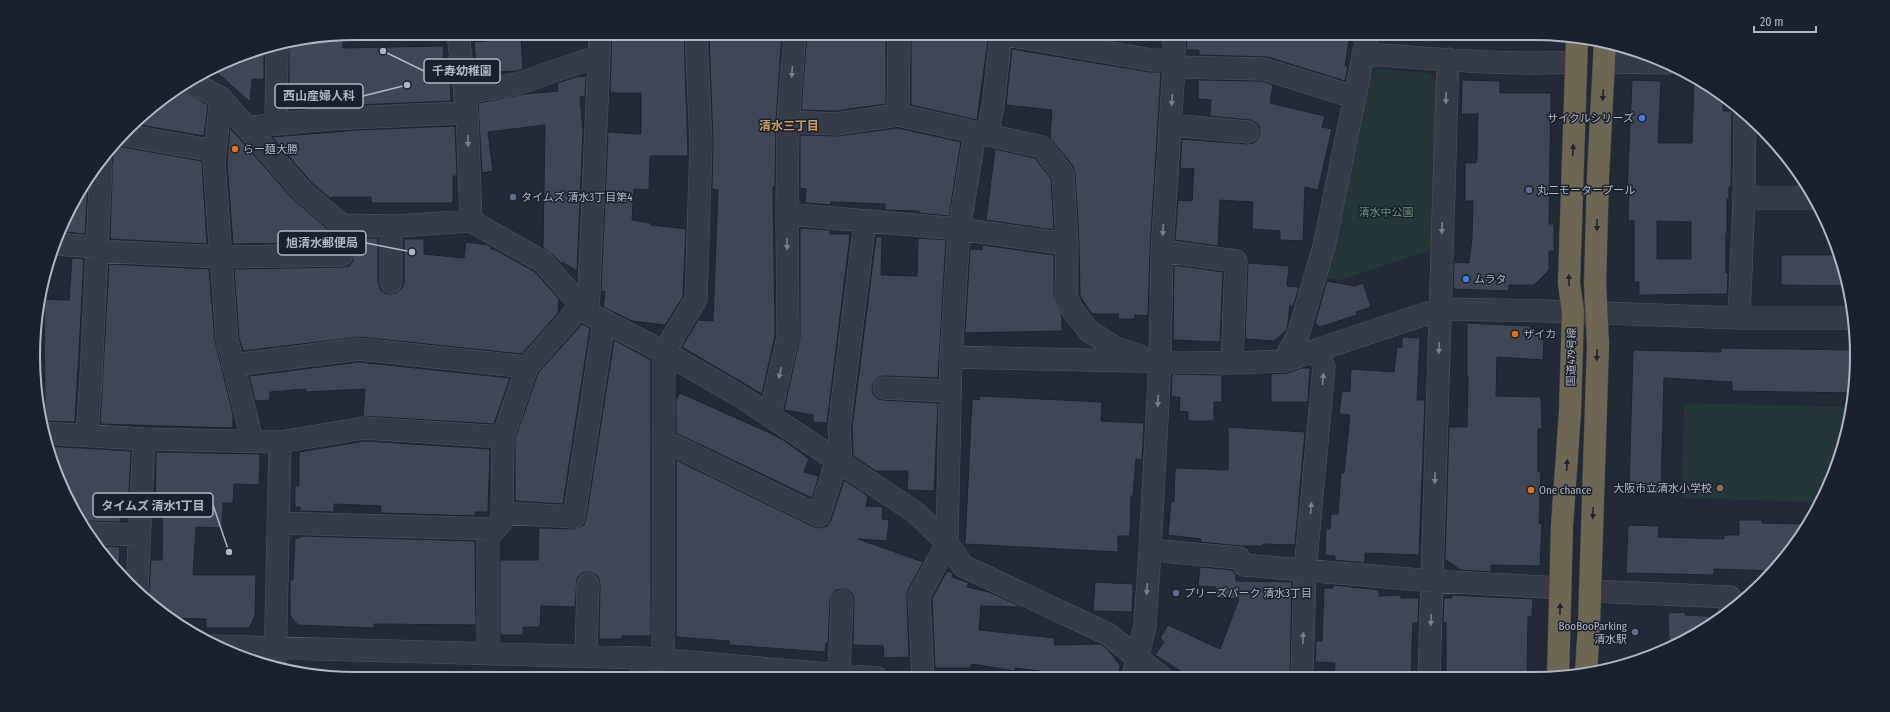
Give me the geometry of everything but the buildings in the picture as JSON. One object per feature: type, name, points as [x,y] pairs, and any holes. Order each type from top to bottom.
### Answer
[{"type":"highway","name":"国道479号線","points":[[1558,671],[1562,526],[1570,412],[1572,312],[1569,283],[1577,43]]},
{"type":"highway","points":[[1586,667],[1598,344],[1596,284],[1598,176],[1605,52]]},
{"type":"street","points":[[459,40],[466,103],[471,221]]},
{"type":"street","points":[[280,523],[499,521],[574,517],[590,314],[599,40]]},
{"type":"street","points":[[649,665],[663,440],[664,352],[696,299],[701,143],[696,40]]},
{"type":"street","points":[[770,415],[788,337],[788,122],[794,40]]},
{"type":"street","points":[[898,115],[899,40]]},
{"type":"street","points":[[923,672],[919,596],[947,543],[951,357],[959,230],[981,134],[994,99],[1000,40]]},
{"type":"street","points":[[1036,40],[1174,64],[1264,69],[1354,97]]},
{"type":"street","points":[[1135,667],[1145,626],[1150,550],[1160,362],[1162,251],[1174,64],[1174,40]]},
{"type":"street","points":[[1284,360],[1298,336],[1324,246],[1366,40]]},
{"type":"street","points":[[276,124],[277,50]]},
{"type":"street","points":[[1605,52],[1639,58]]},
{"type":"street","points":[[1363,54],[1448,59],[1555,63],[1576,62]]},
{"type":"street","points":[[247,128],[361,117],[466,103],[598,56]]},
{"type":"street","points":[[1429,672],[1448,59]]},
{"type":"street","points":[[195,84],[221,98],[303,192],[342,225],[391,226],[471,221],[543,262],[590,314],[664,352],[740,396],[915,512],[947,543],[963,566],[1108,634],[1135,667],[1148,672]]},
{"type":"street","points":[[221,98],[214,162],[226,340],[252,440]]},
{"type":"street","points":[[788,122],[836,124],[898,115],[1042,148],[1063,174],[1068,244],[1066,296],[1071,308],[1089,331],[1114,348],[1160,362]]},
{"type":"street","points":[[1739,318],[1746,122]]},
{"type":"street","points":[[1170,124],[1248,132]]},
{"type":"street","points":[[130,136],[215,151]]},
{"type":"street","points":[[87,435],[100,171]]},
{"type":"street","points":[[1744,198],[1808,198]]},
{"type":"street","points":[[787,214],[959,230],[1068,244]]},
{"type":"street","points":[[663,440],[819,516],[839,462],[839,428],[865,221]]},
{"type":"street","points":[[60,245],[97,249],[221,257],[342,255],[342,225]]},
{"type":"street","points":[[391,226],[391,282]]},
{"type":"street","points":[[1162,251],[1236,261],[1232,363]]},
{"type":"street","points":[[951,357],[1232,363],[1284,360],[1440,309],[1739,318],[1847,318]]},
{"type":"street","points":[[488,654],[488,538],[499,521],[503,437],[527,367],[590,314]]},
{"type":"street","points":[[233,365],[359,349],[527,367]]},
{"type":"street","points":[[1302,672],[1305,571],[1324,367],[1318,350]]},
{"type":"street","points":[[884,388],[950,391]]},
{"type":"street","points":[[50,433],[144,439],[252,440],[280,442],[364,428],[503,437]]},
{"type":"street","points":[[138,584],[144,439]]},
{"type":"street","points":[[276,658],[280,523],[280,442]]},
{"type":"street","points":[[94,533],[139,536]]},
{"type":"street","points":[[1150,550],[1239,558],[1244,565],[1305,571],[1433,581],[1561,588]]},
{"type":"street","points":[[586,656],[588,584]]},
{"type":"street","points":[[1590,591],[1730,597],[1730,604]]},
{"type":"street","points":[[840,672],[842,601]]},
{"type":"street","points":[[247,653],[276,658],[488,654],[586,656],[649,665],[798,672]]},
{"type":"green space","name":"清水中公園","points":[[1378,69],[1429,73],[1439,84],[1431,250],[1341,280],[1322,277],[1369,78]]},
{"type":"green space","points":[[1684,403],[1846,407],[1833,458],[1814,502],[1682,498]]},
{"type":"place","name":"千寿幼稚園","points":[[383,51]]},
{"type":"place","name":"西山産婦人科","points":[[407,85]]},
{"type":"place","name":"サイクルシリーズ","points":[[1642,118]]},
{"type":"place","name":"らー麺大勝","points":[[235,149]]},
{"type":"place","name":"丸二モータープール","points":[[1529,190]]},
{"type":"place","name":"タイムズ 清水3丁目第4","points":[[513,197]]},
{"type":"place","name":"旭清水郵便局","points":[[412,252]]},
{"type":"place","name":"ムラタ","points":[[1466,279]]},
{"type":"place","name":"ザイカ","points":[[1515,334]]},
{"type":"place","name":"大阪市立清水小学校","points":[[1720,488]]},
{"type":"place","name":"One chance","points":[[1531,490]]},
{"type":"place","name":"タイムズ 清水1丁目","points":[[229,552]]},
{"type":"place","name":"プリーズパーク 清水3丁目","points":[[1176,593]]},
{"type":"place","name":"BooBooParking 清水駅","points":[[1635,632]]},
{"type":"district","name":"清水三丁目","points":[[789,126]]}]
